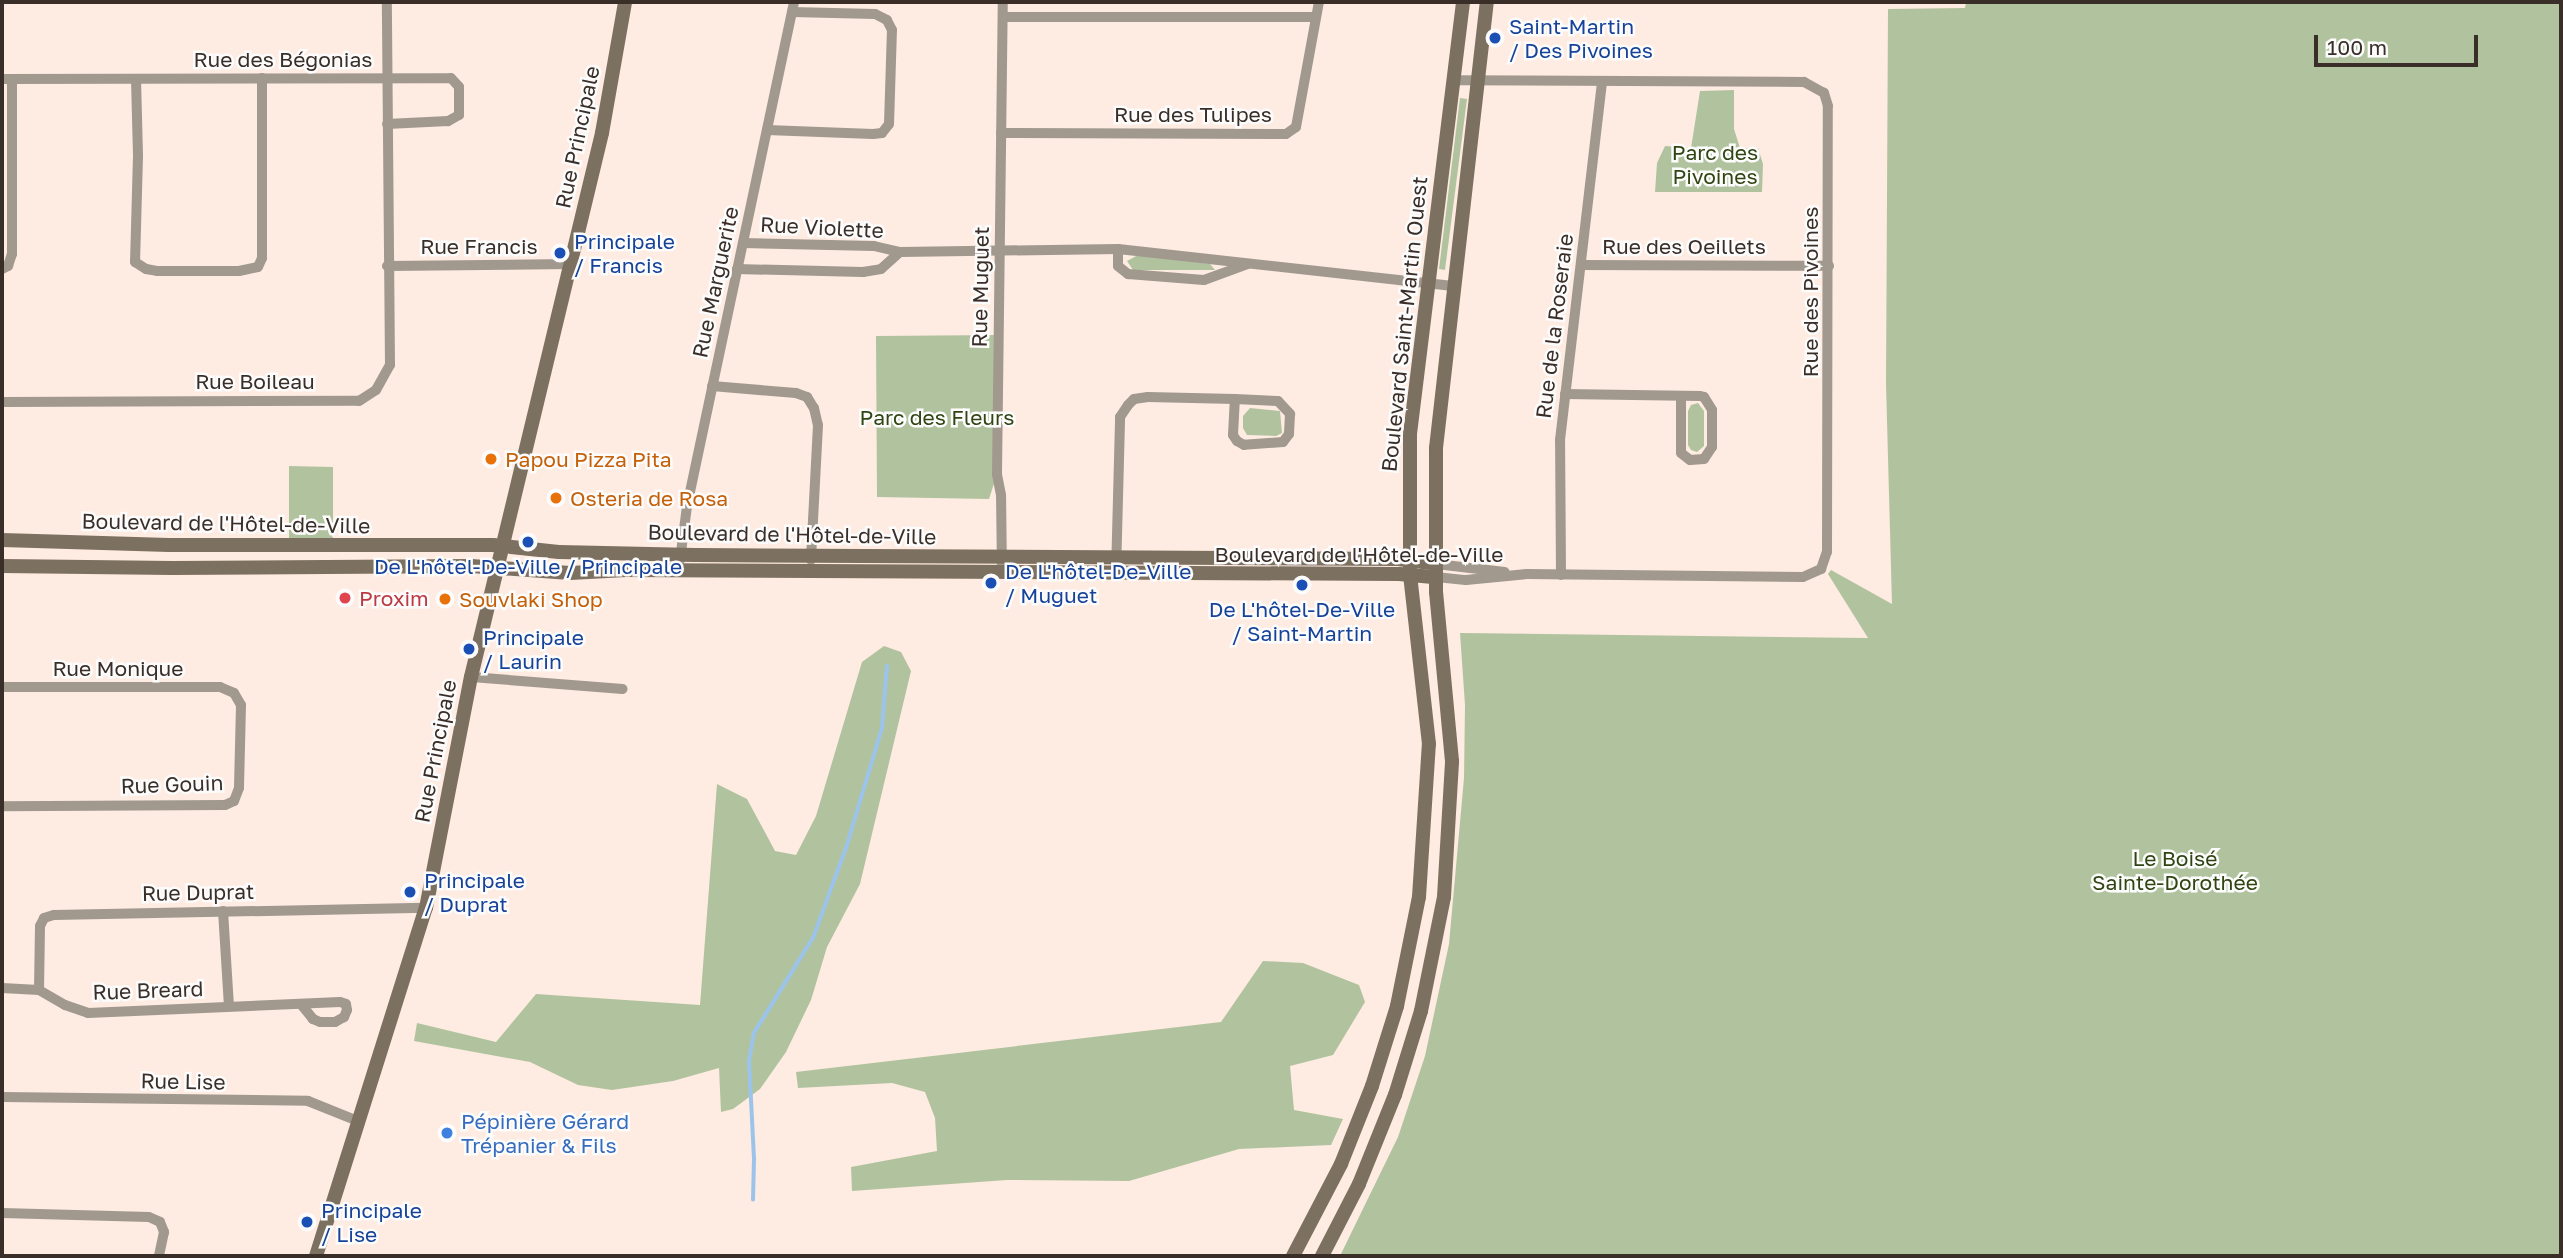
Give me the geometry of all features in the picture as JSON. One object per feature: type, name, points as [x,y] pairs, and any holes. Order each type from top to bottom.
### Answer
[{"type":"street","name":"Rue Boileau","points":[[2,402],[359,401],[376,390],[390,365],[387,265],[387,2]]},
{"type":"street","name":"Rue Principale","points":[[316,1256],[426,908],[471,677],[602,134],[625,2]]},
{"type":"street","name":"Rue Muguet","points":[[1002,573],[1001,495],[997,474],[1003,2]]},
{"type":"street","name":"Rue des Tulipes","points":[[1001,133],[1286,134],[1296,127],[1319,2]]},
{"type":"street","name":"Boulevard Saint-Martin Ouest","points":[[1293,1256],[1341,1164],[1373,1086],[1394,1016],[1416,914],[1424,846],[1429,744],[1409,560],[1410,434],[1462,2]]},
{"type":"street","name":"Boulevard Saint-Martin Ouest","points":[[1322,1256],[1359,1184],[1398,1088],[1419,1020],[1440,921],[1450,837],[1452,761],[1436,571],[1437,438],[1487,2]]},
{"type":"street","points":[[767,130],[873,134],[882,133],[889,124],[891,30],[887,20],[874,14],[793,7]]},
{"type":"street","name":"Rue Marguerite","points":[[680,571],[680,554],[712,386],[793,7]]},
{"type":"street","points":[[1003,17],[1316,17]]},
{"type":"street","points":[[136,79],[138,156],[135,262],[146,270],[157,271],[239,271],[258,267],[262,258],[262,78]]},
{"type":"street","name":"Rue des Bégonias","points":[[7,79],[451,78],[459,86],[459,115],[448,121],[387,124]]},
{"type":"street","points":[[2,269],[8,266],[12,254],[7,79]]},
{"type":"street","name":"Rue des Pivoines","points":[[1452,80],[1804,82],[1820,89],[1828,106],[1827,552],[1821,569],[1803,577],[1527,574]]},
{"type":"street","name":"Rue de la Roseraie","points":[[1561,575],[1559,498],[1565,394],[1602,82]]},
{"type":"street","name":"Rue Violette","points":[[743,243],[874,246],[900,252],[1000,248],[1118,249],[1453,286]]},
{"type":"street","points":[[1118,249],[1118,266],[1128,274],[1204,280],[1224,275],[1248,263]]},
{"type":"street","name":"Rue Violette","points":[[737,270],[863,272],[881,269],[900,252]]},
{"type":"street","name":"Rue Francis","points":[[387,265],[571,264]]},
{"type":"street","name":"Rue des Oeillets","points":[[1581,265],[1829,266]]},
{"type":"street","points":[[712,386],[796,393],[807,397],[814,408],[818,425],[810,572]]},
{"type":"street","points":[[1565,394],[1681,396],[1704,397],[1712,406],[1712,447],[1704,459],[1690,460],[1681,453],[1681,396]]},
{"type":"street","points":[[1116,574],[1120,417],[1128,405],[1134,400],[1148,397],[1235,399],[1278,401],[1290,414],[1289,434],[1283,442],[1272,445],[1244,445],[1237,441],[1233,435],[1235,399]]},
{"type":"street","name":"Boulevard de l'Hôtel-de-Ville","points":[[2,540],[502,547],[559,552],[680,554],[1409,560],[1436,571]]},
{"type":"street","points":[[392,566],[394,545]]},
{"type":"street","points":[[352,546],[352,568]]},
{"type":"street","name":"Boulevard de l'Hôtel-de-Ville","points":[[2,566],[497,567],[562,573],[680,571],[1410,575],[1436,571],[1527,574]]},
{"type":"street","points":[[471,677],[623,689]]},
{"type":"street","name":"Rue Monique","points":[[2,687],[220,687],[234,693]]},
{"type":"street","name":"Rue Gouin","points":[[2,806],[225,804],[234,801],[239,788],[241,705],[234,693]]},
{"type":"street","name":"Rue Duprat","points":[[39,990],[40,926],[44,918],[54,915],[426,908]]},
{"type":"street","points":[[223,911],[229,1006]]},
{"type":"street","name":"Rue Breard","points":[[2,988],[39,990],[88,1013],[300,1004]]},
{"type":"street","name":"Rue Lise","points":[[2,1097],[308,1101],[360,1122]]},
{"type":"street","points":[[2,1213],[149,1217],[160,1222],[164,1232],[159,1256]]},
{"type":"green space","name":"Le Boisé Sainte-Dorothée","points":[[1966,2],[2561,2],[2561,1256],[1340,1256],[1398,1137],[1425,1056],[1449,944],[1464,778],[1465,705],[1460,633],[1868,638],[1828,574],[1831,570],[1892,604],[1886,384],[1888,9],[1965,8]]},
{"type":"green space","name":"Parc des Pivoines","points":[[1734,90],[1734,129],[1740,148],[1758,148],[1763,164],[1762,192],[1655,192],[1657,163],[1665,146],[1691,148],[1700,91]]},
{"type":"green space","points":[[1460,98],[1467,99],[1445,270],[1439,269]]},
{"type":"green space","points":[[1138,255],[1210,264],[1215,270],[1133,270],[1127,261]]},
{"type":"green space","name":"Parc des Fleurs","points":[[999,335],[997,474],[989,499],[877,497],[876,336]]},
{"type":"green space","points":[[1698,403],[1704,411],[1704,446],[1697,452],[1691,450],[1688,445],[1688,411],[1691,405]]},
{"type":"green space","points":[[1250,408],[1280,411],[1282,433],[1276,436],[1247,435],[1243,428],[1243,416]]},
{"type":"green space","points":[[289,466],[333,467],[333,546],[289,546]]},
{"type":"green space","points":[[884,646],[901,652],[911,671],[860,884],[827,947],[811,1000],[786,1052],[760,1089],[733,1109],[721,1112],[719,1068],[673,1081],[612,1090],[578,1085],[530,1062],[414,1041],[417,1023],[496,1042],[536,994],[700,1005],[717,784],[747,799],[775,851],[796,855],[816,816],[862,662]]},
{"type":"green space","points":[[1263,961],[1303,963],[1359,985],[1365,1002],[1333,1055],[1290,1066],[1294,1110],[1343,1119],[1331,1145],[1239,1149],[1129,1181],[1007,1180],[852,1191],[851,1167],[937,1151],[935,1118],[925,1092],[892,1083],[798,1088],[796,1072],[1221,1022]]},
{"type":"waterway","points":[[753,1200],[754,1159],[749,1061],[754,1033],[813,938],[846,848],[882,728],[887,666]]},
{"type":"place","name":"Saint-Martin / Des Pivoines","points":[[1495,38]]},
{"type":"place","name":"Principale / Francis","points":[[560,253]]},
{"type":"place","name":"Papou Pizza Pita","points":[[491,459]]},
{"type":"place","name":"Osteria de Rosa","points":[[556,498]]},
{"type":"place","name":"De L'hôtel-De-Ville / Principale","points":[[528,542]]},
{"type":"place","name":"De L'hôtel-De-Ville / Muguet","points":[[991,583]]},
{"type":"place","name":"De L'hôtel-De-Ville / Saint-Martin","points":[[1302,585]]},
{"type":"place","name":"Proxim","points":[[345,598]]},
{"type":"place","name":"Souvlaki Shop","points":[[445,599]]},
{"type":"place","name":"Principale / Laurin","points":[[469,649]]},
{"type":"place","name":"Principale / Duprat","points":[[410,892]]},
{"type":"place","name":"Pépinière Gérard Trépanier & Fils","points":[[447,1133]]},
{"type":"place","name":"Principale / Lise","points":[[307,1222]]}]
